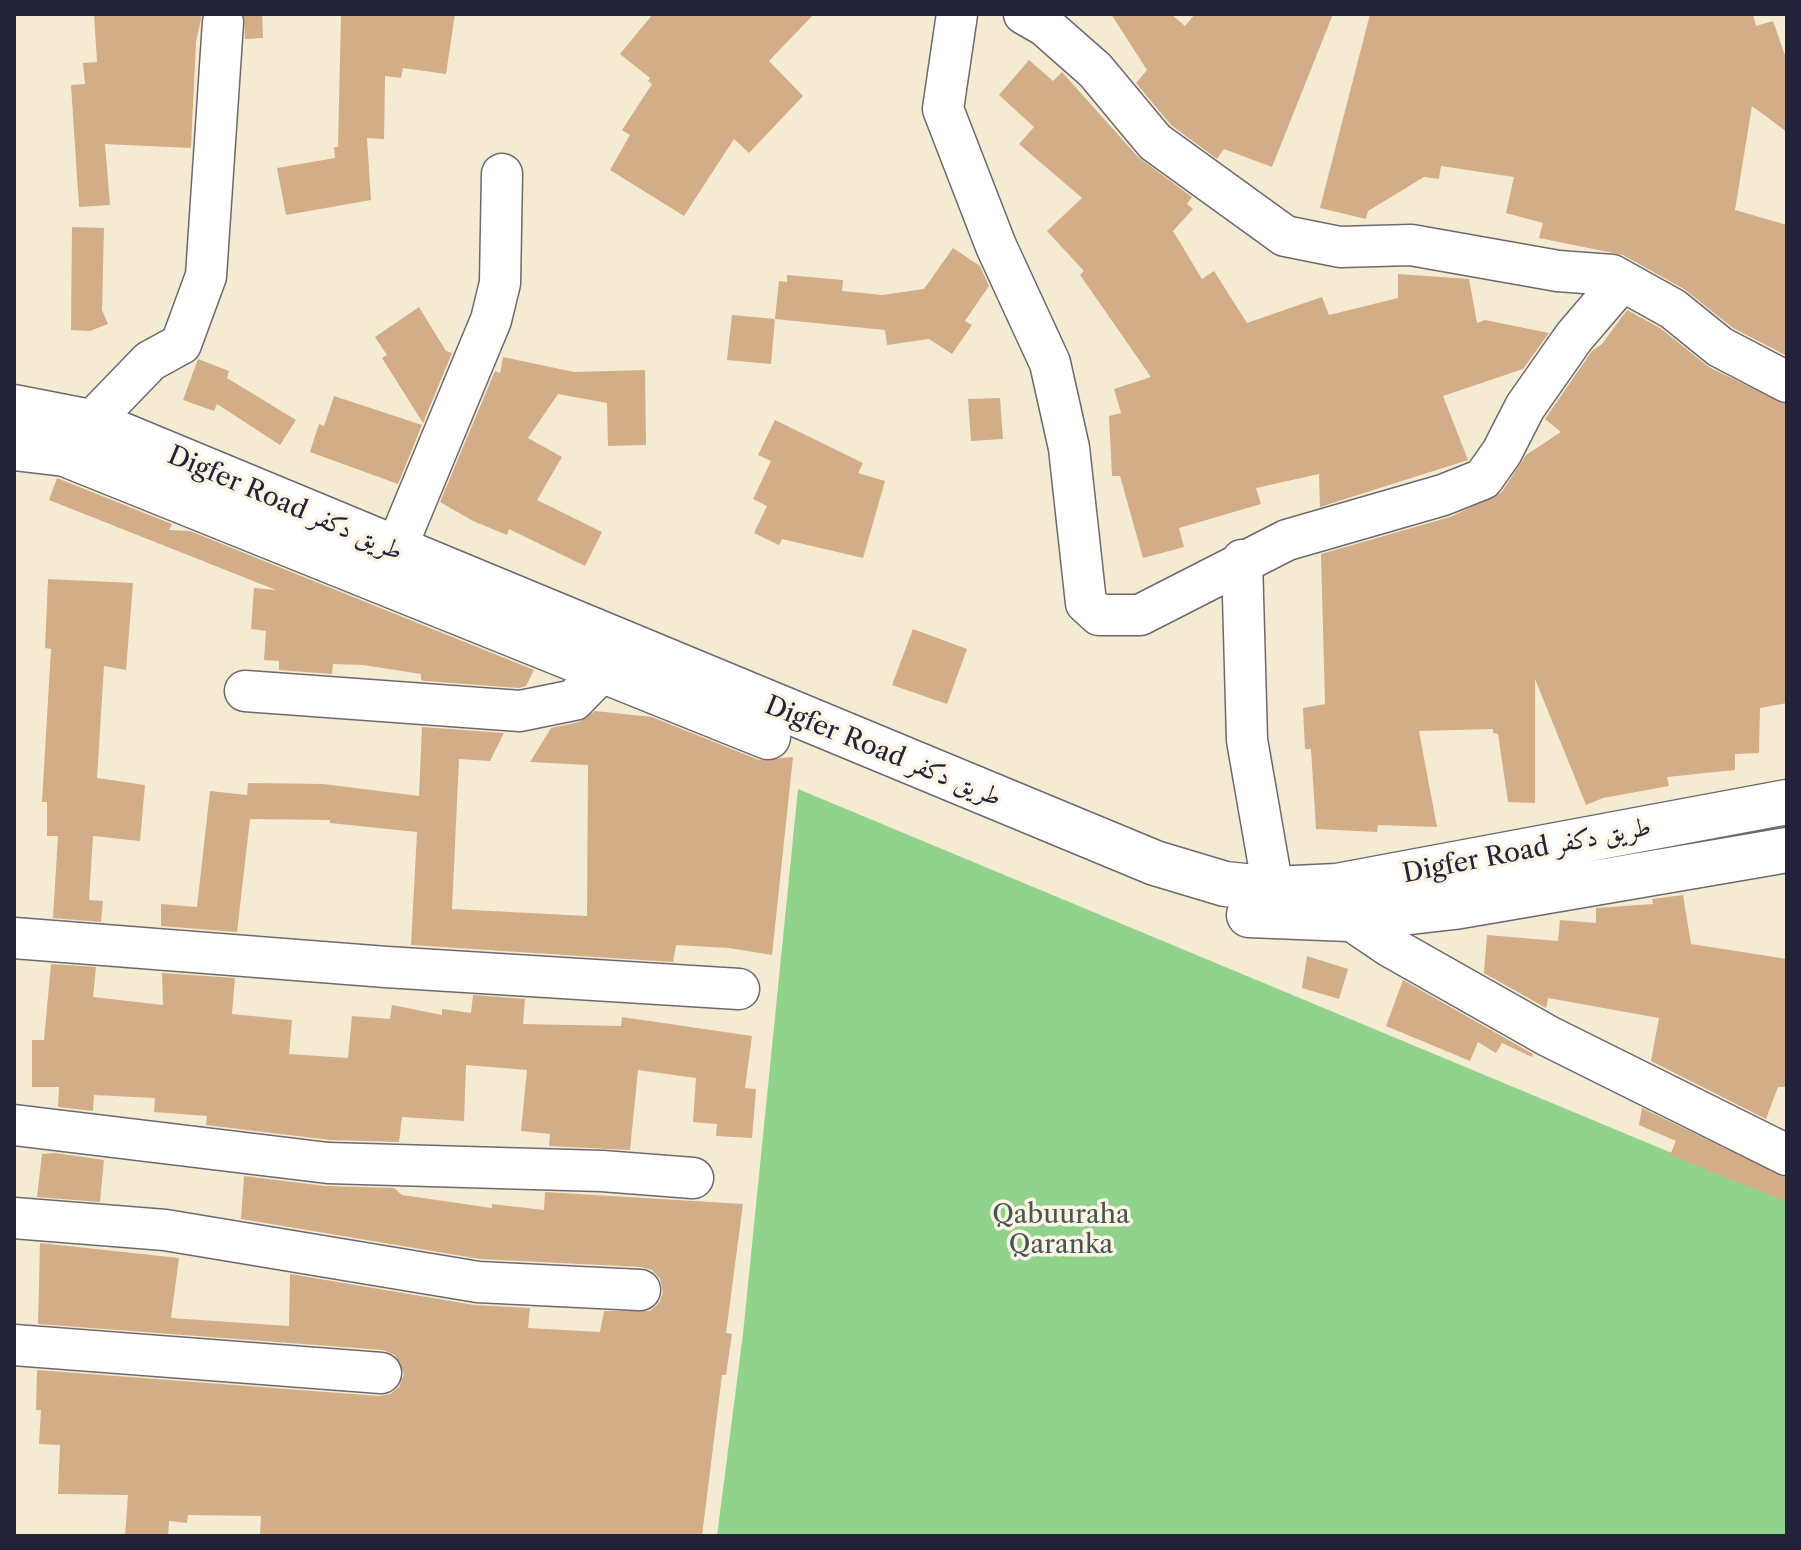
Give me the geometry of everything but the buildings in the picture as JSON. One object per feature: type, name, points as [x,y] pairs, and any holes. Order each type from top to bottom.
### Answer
[{"type":"street","points":[[957,14],[943,109],[996,246],[1050,363],[1069,448],[1086,603],[1099,615],[1140,615],[1242,560],[1287,540],[1443,495],[1483,479],[1565,348],[1622,281]]},
{"type":"street","points":[[1024,14],[1045,26],[1095,70],[1155,142],[1285,236],[1340,247],[1411,245],[1558,271],[1612,275],[1673,309],[1720,347],[1787,382]]},
{"type":"street","points":[[91,422],[150,361],[181,344],[206,276],[223,22]]},
{"type":"street","points":[[395,551],[491,320],[500,283],[502,174]]},
{"type":"street","name":"Digfer Road طريق دكفر","points":[[14,407],[91,422],[395,551],[1155,863],[1225,884],[1273,889],[1337,886],[1787,802]]},
{"type":"street","name":"Digfer Road طريق دكفر","points":[[14,448],[65,454],[602,671],[1182,899],[1259,917],[1349,919],[1454,907],[1787,850]]},
{"type":"street","points":[[1242,560],[1247,740],[1273,889]]},
{"type":"street","points":[[245,691],[520,711],[574,700],[602,671]]},
{"type":"street","points":[[1349,919],[1389,946],[1548,1036],[1787,1155]]},
{"type":"street","points":[[14,938],[386,967],[739,989]]},
{"type":"street","points":[[14,1125],[328,1163],[602,1171],[693,1178]]},
{"type":"street","points":[[14,1218],[165,1230],[478,1282],[640,1290]]},
{"type":"street","points":[[14,1345],[381,1373]]},
{"type":"green space","name":"Qabuuraha Qaranka","points":[[798,789],[1787,1201],[1787,1536],[717,1536],[743,1334]]}]
